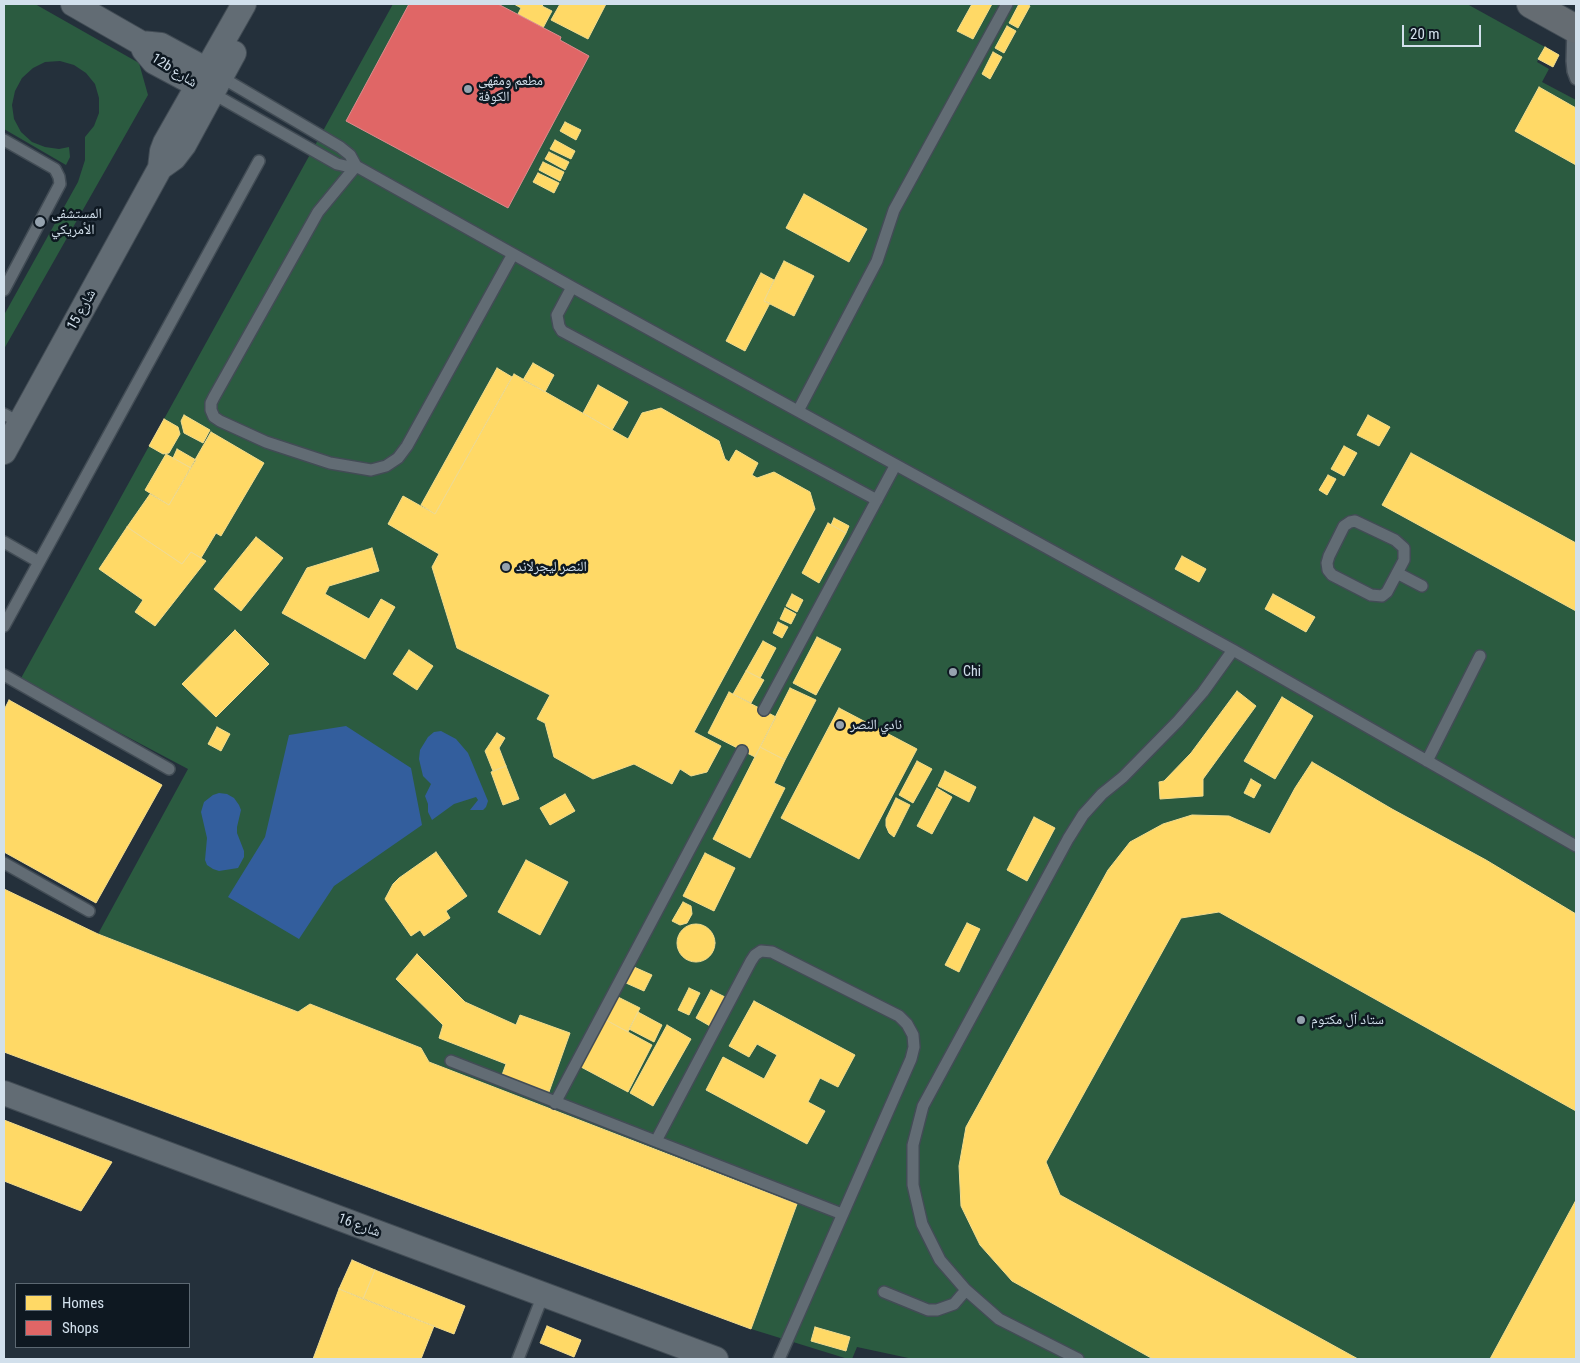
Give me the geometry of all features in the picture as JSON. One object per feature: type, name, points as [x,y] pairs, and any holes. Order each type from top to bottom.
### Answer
[{"type":"main road","points":[[1531,4],[1575,28]]},
{"type":"street","name":"12b شارع","points":[[73,4],[141,43],[161,45],[209,81]]},
{"type":"street","name":"شارع 15","points":[[4,452],[12,419],[160,168],[180,152],[209,81],[244,4]]},
{"type":"street","name":"شارع 15","points":[[209,81],[255,15],[259,4]]},
{"type":"street","name":"شارع 16","points":[[4,1093],[714,1359]]},
{"type":"lane","points":[[798,412],[877,261],[894,210],[1007,4]]},
{"type":"lane","points":[[1575,28],[1572,61],[1576,78]]},
{"type":"lane","points":[[209,81],[340,147],[350,155],[356,166]]},
{"type":"lane","points":[[209,81],[332,161],[343,166],[356,166],[895,466],[1233,650],[1576,846]]},
{"type":"lane","points":[[4,140],[55,170],[59,176],[60,184],[4,290]]},
{"type":"lane","points":[[4,626],[259,161]]},
{"type":"lane","points":[[356,166],[318,212],[214,396],[211,410],[214,417],[220,421],[266,442],[330,463],[371,470],[386,466],[398,458],[407,446],[513,254]]},
{"type":"lane","points":[[572,287],[558,315],[558,326],[562,330],[877,500]]},
{"type":"lane","points":[[764,710],[895,466]]},
{"type":"lane","points":[[1355,521],[1400,543],[1404,548],[1405,554],[1397,573],[1387,592],[1382,596],[1376,597],[1332,575],[1328,570],[1328,556],[1344,526],[1355,521]]},
{"type":"lane","points":[[4,542],[39,562]]},
{"type":"lane","points":[[1397,573],[1422,586]]},
{"type":"lane","points":[[1078,1359],[999,1319],[966,1290],[940,1260],[922,1224],[913,1185],[913,1145],[923,1106],[1068,839],[1083,815],[1102,794],[1123,777],[1178,721],[1233,650]]},
{"type":"lane","points":[[1428,761],[1480,656]]},
{"type":"lane","points":[[4,674],[169,769]]},
{"type":"lane","points":[[555,1103],[742,751]]},
{"type":"lane","points":[[4,863],[89,910]]},
{"type":"lane","points":[[656,1141],[751,961],[761,951],[772,952],[899,1016],[907,1024],[913,1035],[914,1047],[911,1059],[779,1359]]},
{"type":"lane","points":[[451,1061],[842,1214]]},
{"type":"lane","points":[[884,1292],[928,1310],[937,1310],[954,1304],[966,1290]]},
{"type":"lane","points":[[518,1359],[543,1295]]},
{"type":"green space","points":[[4,4],[35,4],[139,63],[148,95],[4,349],[4,315],[78,182],[85,160],[85,137],[94,126],[99,113],[99,98],[95,84],[86,73],[74,65],[60,61],[45,62],[33,68],[22,78],[15,91],[12,105],[14,119],[21,132],[32,142],[45,147],[59,149],[69,147],[70,157],[66,165],[4,129]]},
{"type":"green space","name":"نادي النصر","points":[[393,4],[1467,4],[1545,47],[1537,62],[1549,69],[1542,82],[1576,100],[1576,1359],[913,1359],[857,1347],[852,1359],[848,1359],[751,1329],[797,1204],[429,1062],[421,1048],[310,1004],[298,1012],[98,934],[188,769],[20,680]]},
{"type":"water","points":[[346,726],[411,768],[422,825],[334,886],[299,939],[228,897],[265,837],[289,735]]},
{"type":"water","points":[[441,731],[456,739],[468,753],[488,801],[483,810],[470,810],[478,800],[476,797],[454,804],[432,820],[428,812],[425,796],[431,784],[423,776],[419,759],[420,750],[428,737],[434,732]]},
{"type":"water","points":[[219,793],[227,794],[234,798],[241,810],[237,833],[244,851],[244,857],[238,868],[219,871],[207,865],[205,860],[207,838],[201,812],[204,802]]},
{"type":"building: Homes","points":[[514,4],[544,4],[542,6],[552,11],[543,28],[518,14],[521,8]]},
{"type":"building: Homes","points":[[560,4],[606,4],[588,39],[551,20]]},
{"type":"building: Homes","points":[[972,4],[992,4],[973,39],[957,31]]},
{"type":"building: Homes","points":[[1019,4],[1030,6],[1018,28],[1009,23]]},
{"type":"building: Homes","points":[[1007,26],[1016,31],[1004,53],[995,48]]},
{"type":"building: Homes","points":[[1545,47],[1559,55],[1553,67],[1538,59]]},
{"type":"building: Homes","points":[[993,52],[1002,57],[990,79],[982,74]]},
{"type":"building: Homes","points":[[1539,87],[1576,108],[1576,165],[1515,131]]},
{"type":"building: Homes","points":[[565,122],[581,130],[576,140],[560,131]]},
{"type":"building: Homes","points":[[555,140],[575,151],[571,159],[550,149]]},
{"type":"building: Homes","points":[[549,152],[569,162],[565,170],[545,159]]},
{"type":"building: Homes","points":[[543,162],[564,172],[560,181],[539,170]]},
{"type":"building: Homes","points":[[538,173],[559,183],[554,193],[533,182]]},
{"type":"building: Homes","points":[[804,194],[867,229],[849,262],[786,228]]},
{"type":"building: Homes","points":[[784,261],[814,276],[794,316],[764,301]]},
{"type":"building: Homes","points":[[761,273],[774,280],[764,301],[770,303],[745,351],[726,341]]},
{"type":"building: Homes","points":[[533,363],[554,375],[545,392],[523,380]]},
{"type":"building: Homes","points":[[497,368],[512,377],[435,514],[421,505]]},
{"type":"building: Homes","points":[[514,374],[628,439],[642,413],[661,408],[719,441],[725,459],[729,462],[736,450],[758,463],[752,475],[757,478],[774,472],[810,492],[815,509],[694,732],[721,746],[707,772],[691,776],[680,769],[672,784],[634,764],[593,779],[554,757],[545,723],[537,719],[550,695],[457,648],[432,567],[439,554],[388,524],[403,496],[435,514]]},
{"type":"building: Homes","points":[[598,385],[628,402],[612,430],[583,413]]},
{"type":"building: Homes","points":[[184,415],[210,430],[203,443],[184,433],[181,421]]},
{"type":"building: Homes","points":[[1368,415],[1390,427],[1379,446],[1357,435]]},
{"type":"building: Homes","points":[[164,419],[178,427],[180,434],[169,453],[163,454],[149,446]]},
{"type":"building: Homes","points":[[211,432],[264,463],[221,536],[216,533],[201,558],[191,552],[182,564],[127,527],[150,494],[169,505]]},
{"type":"building: Homes","points":[[1344,446],[1357,453],[1344,476],[1331,469]]},
{"type":"building: Homes","points":[[177,449],[196,460],[191,468],[173,458]]},
{"type":"building: Homes","points":[[1411,453],[1576,543],[1576,611],[1382,505]]},
{"type":"building: Homes","points":[[166,454],[191,468],[169,505],[145,490]]},
{"type":"building: Homes","points":[[1328,475],[1336,479],[1327,495],[1319,490]]},
{"type":"building: Homes","points":[[834,518],[849,526],[846,533],[831,525]]},
{"type":"building: Homes","points":[[828,523],[846,533],[819,583],[802,573]]},
{"type":"building: Homes","points":[[127,527],[182,564],[191,552],[206,561],[155,626],[135,612],[143,600],[99,569]]},
{"type":"building: Homes","points":[[256,537],[283,558],[241,611],[214,589]]},
{"type":"building: Homes","points":[[372,548],[379,571],[329,586],[325,594],[369,619],[381,599],[395,607],[365,659],[282,613],[307,568]]},
{"type":"building: Homes","points":[[1182,556],[1206,569],[1199,582],[1175,569]]},
{"type":"building: Homes","points":[[792,594],[803,600],[797,612],[786,606]]},
{"type":"building: Homes","points":[[1273,594],[1315,617],[1306,632],[1265,609]]},
{"type":"building: Homes","points":[[785,608],[796,614],[791,624],[780,619]]},
{"type":"building: Homes","points":[[778,622],[788,627],[782,638],[773,633]]},
{"type":"building: Homes","points":[[235,630],[269,664],[216,717],[182,684]]},
{"type":"building: Homes","points":[[817,637],[841,649],[816,695],[793,683]]},
{"type":"building: Homes","points":[[763,641],[776,648],[760,678],[746,671]]},
{"type":"building: Homes","points":[[409,650],[433,666],[417,690],[393,674]]},
{"type":"building: Homes","points":[[746,671],[764,680],[751,703],[733,694]]},
{"type":"building: Homes","points":[[790,688],[816,700],[785,760],[760,747]]},
{"type":"building: Homes","points":[[1237,691],[1256,706],[1203,779],[1203,796],[1160,799],[1159,782],[1164,781],[1191,753]]},
{"type":"building: Homes","points":[[729,692],[776,717],[755,757],[708,733]]},
{"type":"building: Homes","points":[[1282,697],[1313,716],[1275,779],[1244,761]]},
{"type":"building: Homes","points":[[9,700],[162,785],[96,903],[4,852],[4,710]]},
{"type":"building: Homes","points":[[839,708],[917,749],[859,859],[781,818]]},
{"type":"building: Homes","points":[[217,727],[230,734],[221,751],[208,744]]},
{"type":"building: Homes","points":[[497,733],[505,738],[499,748],[506,766],[493,771],[485,751]]},
{"type":"building: Homes","points":[[760,747],[785,760],[774,783],[785,788],[750,858],[713,839]]},
{"type":"building: Homes","points":[[917,761],[932,769],[913,803],[899,795]]},
{"type":"building: Homes","points":[[1312,762],[1392,809],[1486,860],[1576,914],[1576,1111],[1219,912],[1181,918],[1046,1162],[1060,1195],[1358,1359],[1153,1359],[1012,1281],[980,1245],[961,1206],[959,1166],[966,1127],[1108,870],[1130,842],[1163,824],[1192,815],[1229,816],[1270,834],[1295,788]]},
{"type":"building: Homes","points":[[506,766],[519,799],[503,805],[491,772]]},
{"type":"building: Homes","points":[[945,771],[976,787],[969,802],[938,786]]},
{"type":"building: Homes","points":[[1251,779],[1261,785],[1254,798],[1244,793]]},
{"type":"building: Homes","points":[[937,788],[952,797],[932,834],[917,826]]},
{"type":"building: Homes","points":[[565,794],[575,811],[550,825],[540,808]]},
{"type":"building: Homes","points":[[896,798],[910,805],[894,837],[889,833],[886,819]]},
{"type":"building: Homes","points":[[1034,817],[1055,828],[1027,881],[1007,870]]},
{"type":"building: Homes","points":[[436,852],[467,896],[446,911],[450,918],[424,936],[420,930],[411,936],[385,899],[393,884],[399,878]]},
{"type":"building: Homes","points":[[705,853],[735,868],[714,911],[683,896]]},
{"type":"building: Homes","points":[[526,860],[568,882],[540,935],[498,912]]},
{"type":"building: Homes","points":[[4,889],[98,934],[298,1012],[310,1004],[421,1048],[429,1062],[797,1204],[751,1329],[4,1052]]},
{"type":"building: Homes","points":[[683,902],[691,906],[692,914],[687,923],[680,925],[672,921]]},
{"type":"building: Homes","points":[[967,923],[980,929],[959,972],[945,965]]},
{"type":"building: Homes","points":[[696,924],[709,930],[715,943],[709,956],[696,962],[683,956],[677,943],[683,930]]},
{"type":"building: Homes","points":[[417,954],[465,1002],[516,1025],[520,1015],[570,1033],[549,1092],[502,1075],[506,1064],[439,1038],[443,1025],[396,979]]},
{"type":"building: Homes","points":[[634,967],[652,975],[644,991],[626,983]]},
{"type":"building: Homes","points":[[689,988],[700,993],[689,1015],[678,1010]]},
{"type":"building: Homes","points":[[711,990],[725,997],[710,1026],[696,1018]]},
{"type":"building: Homes","points":[[618,997],[640,1008],[628,1032],[606,1020]]},
{"type":"building: Homes","points":[[754,1001],[855,1055],[838,1087],[820,1078],[808,1102],[825,1111],[807,1144],[706,1090],[723,1057],[764,1079],[777,1055],[757,1044],[749,1057],[729,1046]]},
{"type":"building: Homes","points":[[638,1012],[662,1025],[654,1042],[629,1029]]},
{"type":"building: Homes","points":[[606,1020],[652,1045],[628,1092],[581,1067]]},
{"type":"building: Homes","points":[[667,1025],[691,1039],[653,1106],[630,1093]]},
{"type":"building: Homes","points":[[4,1120],[112,1162],[81,1211],[4,1181]]},
{"type":"building: Homes","points":[[1576,1200],[1576,1359],[1490,1359]]},
{"type":"building: Homes","points":[[352,1260],[375,1270],[363,1299],[339,1289]]},
{"type":"building: Homes","points":[[375,1270],[465,1306],[454,1334],[363,1299]]},
{"type":"building: Homes","points":[[339,1289],[434,1326],[421,1359],[313,1359]]},
{"type":"building: Homes","points":[[547,1326],[581,1340],[574,1357],[540,1343]]},
{"type":"building: Homes","points":[[815,1327],[850,1337],[846,1351],[811,1341]]},
{"type":"building: Shops","name":"مطعم ومقهى الكوفة","points":[[409,4],[498,4],[561,37],[560,40],[589,56],[508,208],[346,121]]},
{"type":"place","name":"مطعم ومقهى الكوفة","points":[[468,89]]},
{"type":"place","name":"المستشفى الأمريكي","points":[[40,222]]},
{"type":"place","name":"النصر ليجرلاند","points":[[506,567]]},
{"type":"place","name":"Chi","points":[[953,672]]},
{"type":"place","name":"نادي النصر","points":[[840,725]]},
{"type":"place","name":"ستاد اّل مكتوم","points":[[1301,1020]]}]
